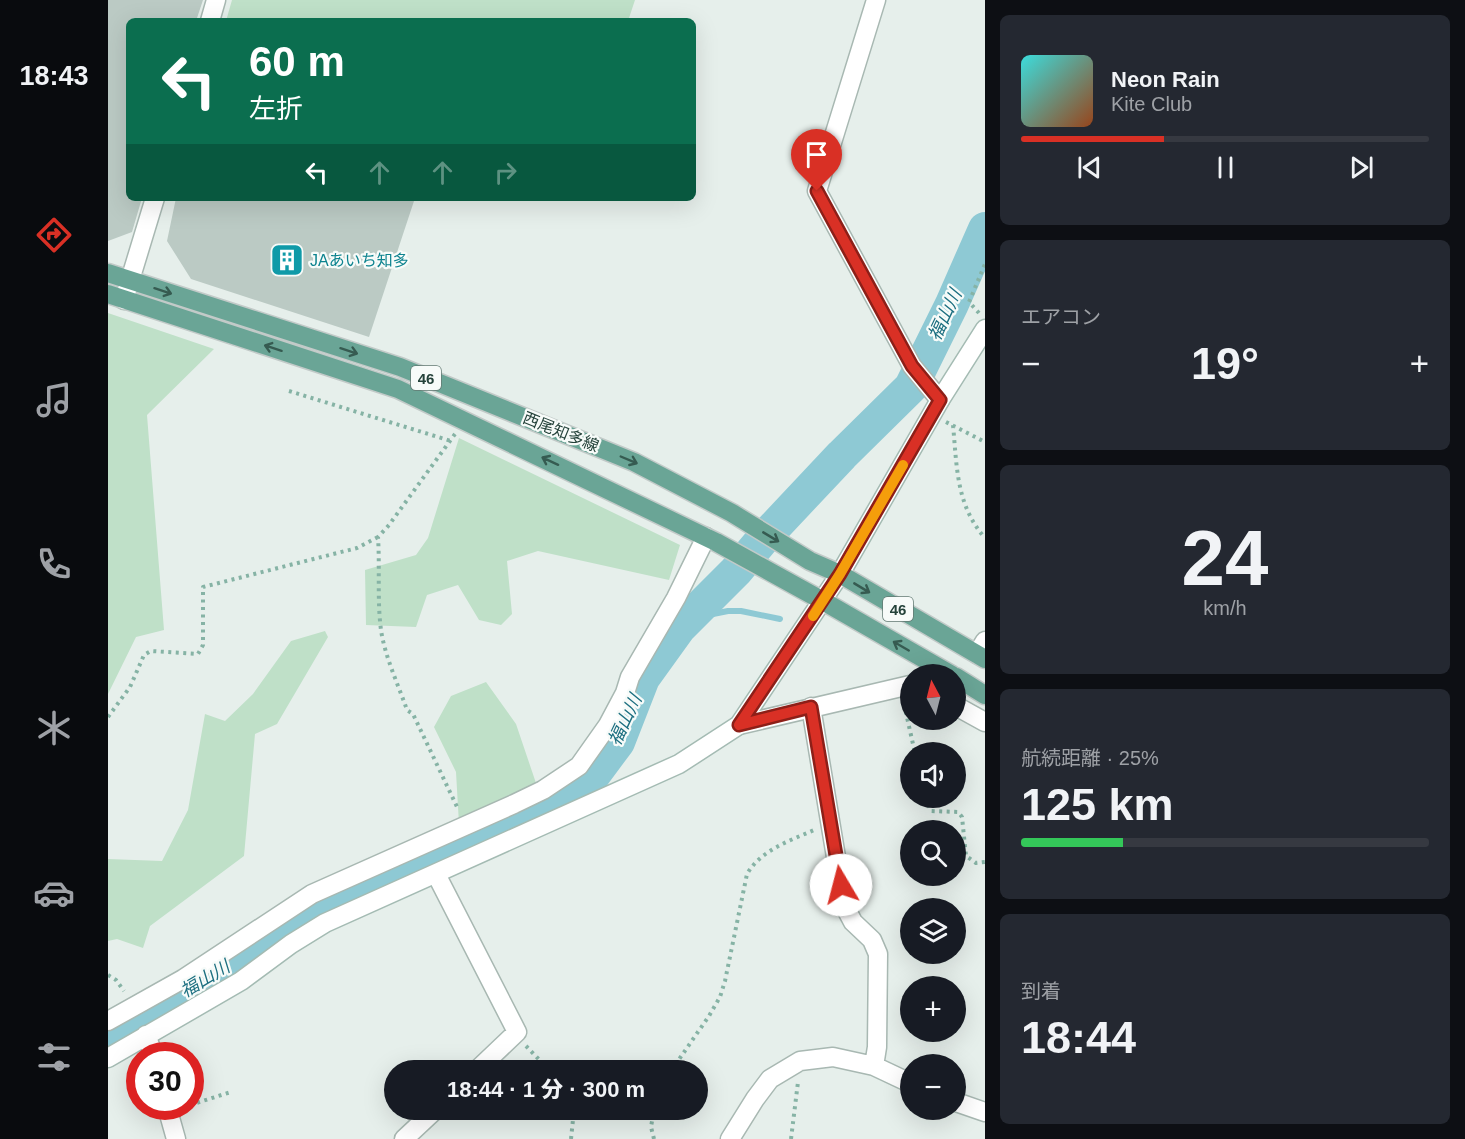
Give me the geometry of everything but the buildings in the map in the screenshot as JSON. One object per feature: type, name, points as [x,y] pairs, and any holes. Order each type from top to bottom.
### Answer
[{"type":"main road","name":"西尾知多線","points":[[108,273],[399,367],[634,462],[732,513],[810,561],[840,574],[982,651]]},
{"type":"main road","name":"西尾知多線","points":[[116,297],[398,389],[710,540],[794,584],[933,664]]},
{"type":"main road","name":"西尾知多線","points":[[966,683],[985,695]]},
{"type":"street","points":[[211,18],[216,0]]},
{"type":"street","points":[[876,0],[817,191],[912,366],[925,382],[935,408]]},
{"type":"street","points":[[116,297],[129,280],[154,201]]},
{"type":"street","points":[[739,725],[840,574],[935,408],[985,329]]},
{"type":"street","points":[[108,1021],[183,979],[312,894],[466,826],[543,789],[579,766],[608,725],[625,693],[630,677],[710,540]]},
{"type":"street","points":[[108,1058],[241,981],[291,944],[325,923],[679,764],[739,725],[900,687]]},
{"type":"street","points":[[811,707],[844,905],[853,922],[872,940],[878,954],[877,1047],[873,1066]]},
{"type":"street","points":[[966,712],[985,722]]},
{"type":"street","points":[[436,874],[517,1032],[488,1060]]},
{"type":"street","points":[[146,1035],[149,1042]]},
{"type":"street","points":[[730,1139],[770,1079],[800,1060],[833,1057],[873,1066],[900,1078]]},
{"type":"street","points":[[966,1105],[985,1112]]},
{"type":"street","points":[[171,1120],[176,1139]]},
{"type":"street","points":[[404,1139],[424,1120]]},
{"type":"path","points":[[985,264],[969,302],[985,319]]},
{"type":"path","points":[[289,391],[451,441]]},
{"type":"path","points":[[935,408],[953,425],[985,442]]},
{"type":"path","points":[[108,717],[130,687],[144,655],[151,651],[198,654],[203,645],[203,586],[357,548],[378,537],[451,441],[463,420]]},
{"type":"path","points":[[953,425],[960,494],[975,527],[985,538]]},
{"type":"path","points":[[378,537],[381,631],[387,653],[407,710],[413,714],[466,826]]},
{"type":"path","points":[[930,808],[931,811],[958,812],[962,817],[966,856],[976,862],[985,862]]},
{"type":"path","points":[[679,1060],[720,997],[747,874],[751,867],[757,860],[778,846],[822,826],[832,825]]},
{"type":"path","points":[[108,975],[116,980],[132,1007]]},
{"type":"path","points":[[517,1032],[540,1060]]},
{"type":"path","points":[[791,1139],[800,1060]]},
{"type":"path","points":[[204,1101],[231,1092]]},
{"type":"path","points":[[571,1139],[573,1120]]},
{"type":"path","points":[[652,1120],[651,1127],[654,1139]]},
{"type":"green space","points":[[232,0],[635,0],[629,18],[227,18]]},
{"type":"green space","points":[[108,313],[214,349],[147,415],[164,630],[136,637],[108,694]]},
{"type":"green space","points":[[459,438],[680,545],[669,580],[538,551],[507,561],[512,614],[501,625],[479,620],[458,585],[427,595],[416,627],[366,625],[365,570],[416,555],[428,538]]},
{"type":"green space","points":[[325,631],[328,637],[277,724],[255,734],[244,856],[150,926],[143,948],[117,939],[108,941],[108,859],[162,861],[188,810],[205,714],[225,721],[253,694],[291,641]]},
{"type":"green space","points":[[486,682],[516,724],[538,789],[459,824],[456,772],[434,727],[451,696]]},
{"type":"waterway","name":"福山川","points":[[108,1037],[234,962],[325,899],[525,813],[589,781],[618,742],[643,678],[679,628],[736,571],[842,455],[911,387],[952,304],[985,229]]},
{"type":"waterway","points":[[688,619],[728,611],[741,611],[780,619]]},
{"type":"slow traffic","points":[[813,616],[903,465]]},
{"type":"place","name":"JAあいち知多","points":[[287,260]]},
{"type":"route","points":[[817,191],[912,366],[940,400],[840,574],[739,725],[811,707],[841,885]]}]
